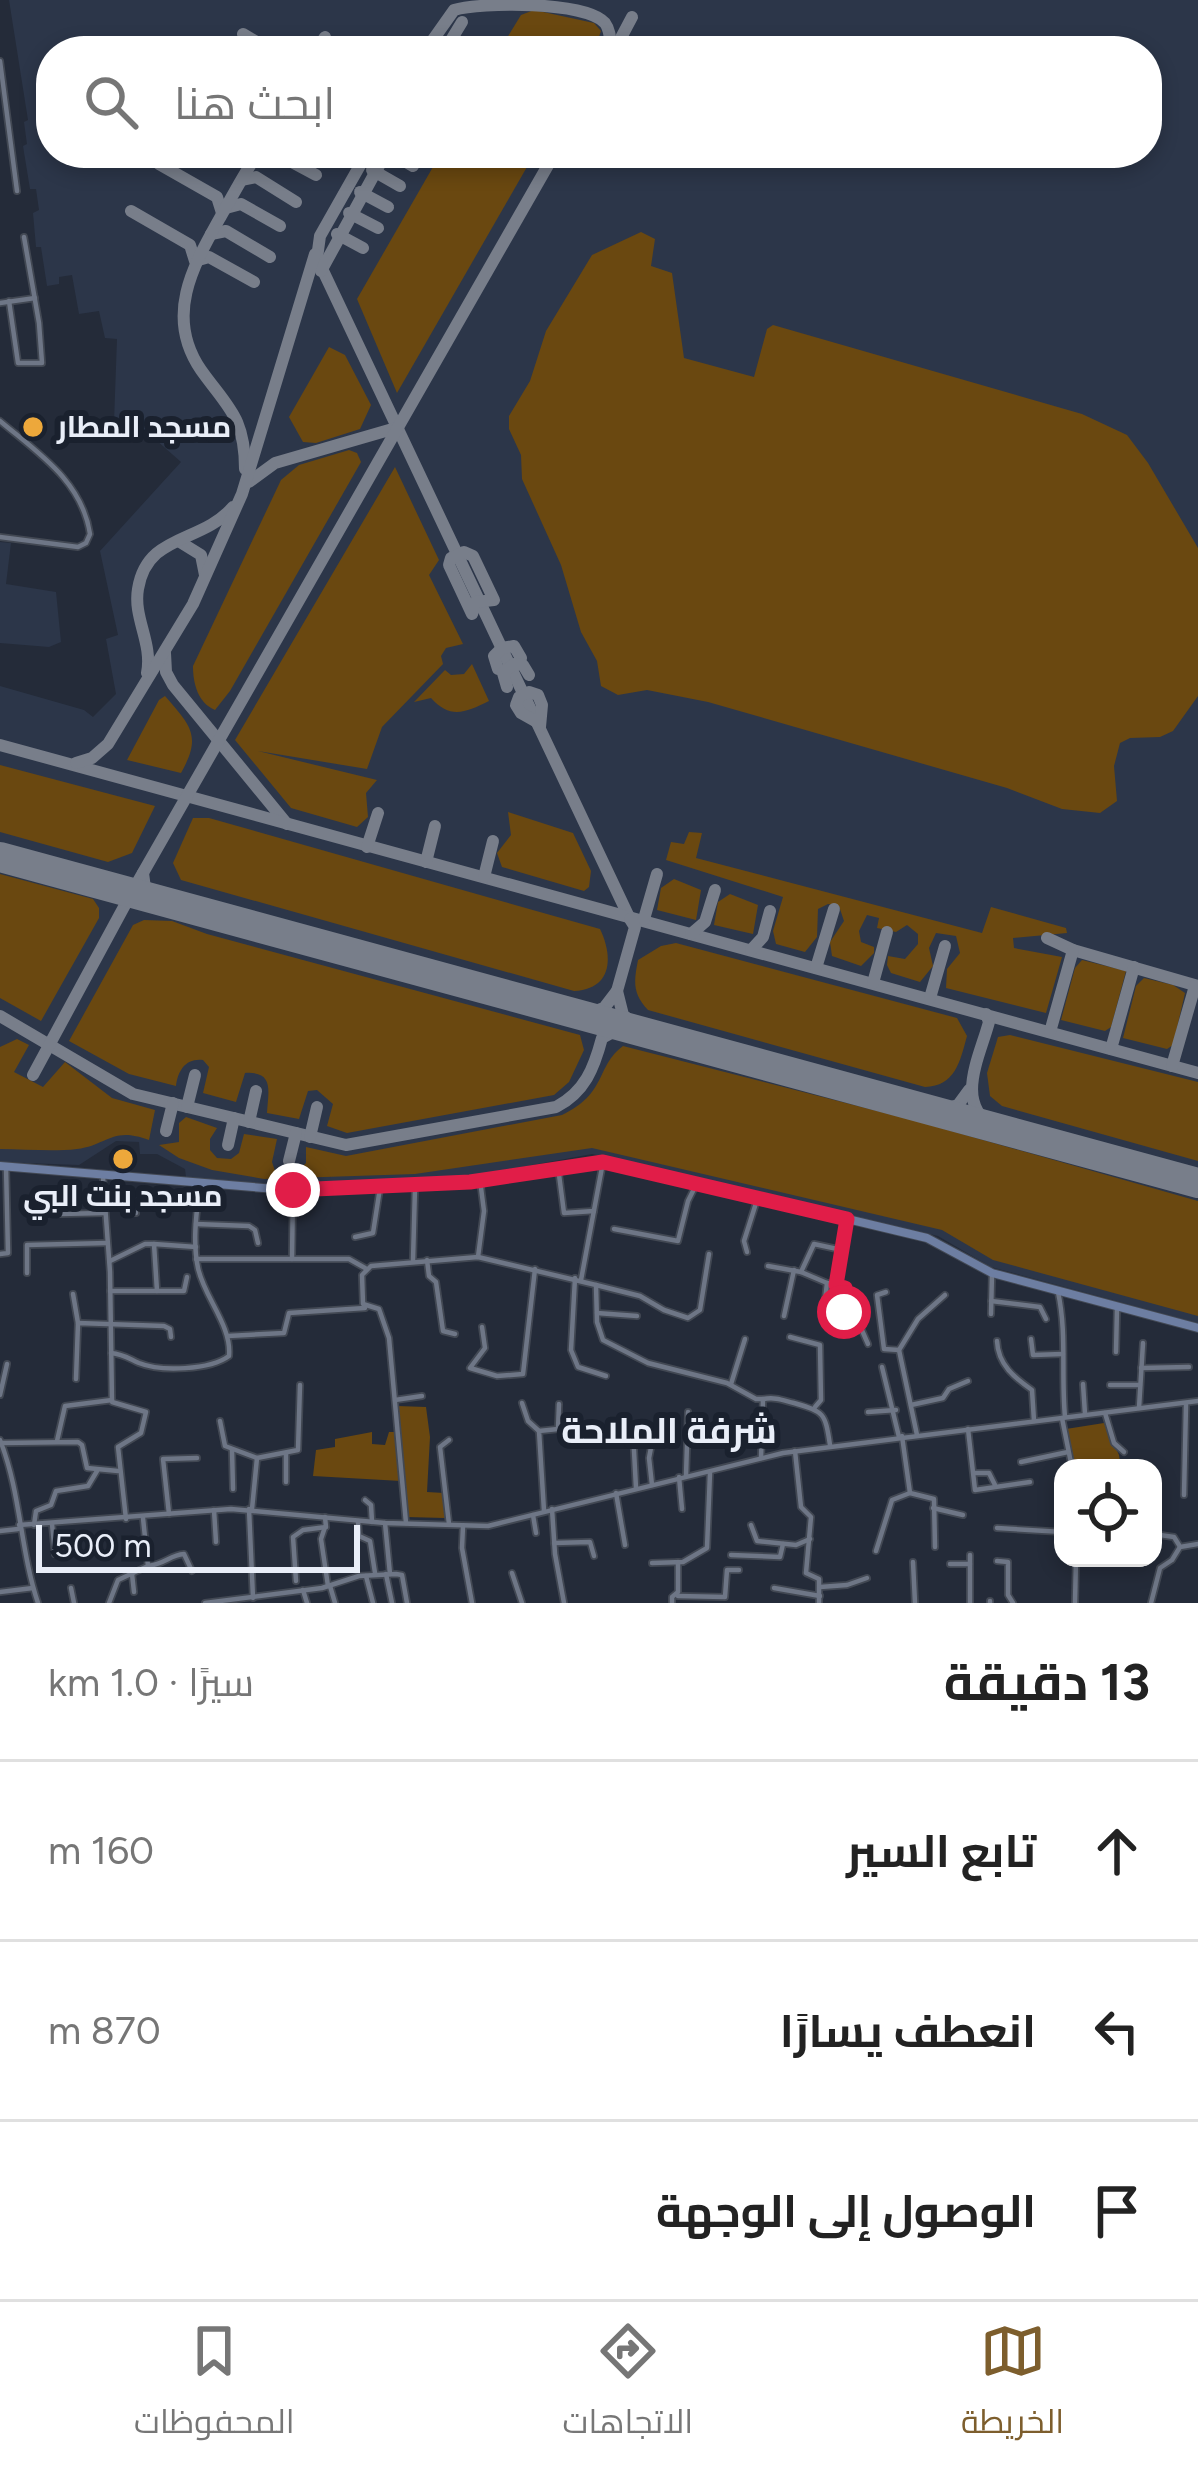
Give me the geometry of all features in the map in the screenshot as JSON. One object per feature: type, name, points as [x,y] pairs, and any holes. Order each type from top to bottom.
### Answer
[{"type":"main road","points":[[3,1166],[293,1190],[415,1186],[603,1162],[933,1240],[992,1273],[1198,1328]]},
{"type":"street","points":[[0,62],[17,190]]},
{"type":"street","points":[[9,301],[18,363],[40,364],[44,359],[24,237]]},
{"type":"street","points":[[0,303],[35,298]]},
{"type":"street","points":[[0,421],[68,481],[83,506],[91,534],[78,547],[0,537]]},
{"type":"street","points":[[603,1162],[578,1279],[572,1355],[578,1367],[606,1376]]},
{"type":"street","points":[[0,1254],[8,1253],[3,1166]]},
{"type":"street","points":[[558,1167],[564,1213],[594,1211]]},
{"type":"street","points":[[102,1172],[112,1400],[146,1412],[141,1433],[119,1445],[126,1520]]},
{"type":"street","points":[[478,1257],[484,1211],[480,1180]]},
{"type":"street","points":[[614,1229],[678,1241],[697,1182]]},
{"type":"street","points":[[110,1353],[150,1365],[217,1364],[229,1355],[227,1336],[206,1295],[196,1259],[200,1183]]},
{"type":"street","points":[[413,1260],[415,1186]]},
{"type":"street","points":[[355,1237],[373,1234],[380,1188]]},
{"type":"street","points":[[292,1259],[293,1190]]},
{"type":"street","points":[[57,1193],[59,1214],[105,1213]]},
{"type":"street","points":[[747,1252],[744,1243],[758,1197]]},
{"type":"street","points":[[104,1198],[133,1201],[136,1213]]},
{"type":"street","points":[[836,1285],[847,1219]]},
{"type":"street","points":[[196,1224],[249,1226],[258,1243]]},
{"type":"street","points":[[27,1274],[27,1245],[107,1244]]},
{"type":"street","points":[[109,1261],[145,1244],[196,1246]]},
{"type":"street","points":[[154,1244],[157,1291]]},
{"type":"street","points":[[784,1316],[797,1271],[814,1244],[842,1250]]},
{"type":"street","points":[[196,1259],[349,1259],[365,1268],[478,1257],[640,1296],[688,1318],[700,1310],[710,1254]]},
{"type":"street","points":[[427,1260],[429,1276],[436,1282],[443,1332],[455,1334]]},
{"type":"street","points":[[768,1266],[844,1286],[844,1312],[857,1319],[868,1344]]},
{"type":"street","points":[[365,1268],[365,1308]]},
{"type":"street","points":[[482,1327],[485,1348],[469,1368],[497,1376],[523,1374],[535,1269]]},
{"type":"street","points":[[991,1314],[992,1273]]},
{"type":"street","points":[[110,1291],[186,1290],[187,1277]]},
{"type":"street","points":[[824,1309],[827,1283]]},
{"type":"street","points":[[596,1285],[601,1339],[651,1364],[731,1384],[758,1400],[773,1397],[815,1407],[826,1420],[830,1445]]},
{"type":"street","points":[[886,1292],[878,1295],[884,1349],[899,1350]]},
{"type":"street","points":[[1058,1292],[1065,1329],[1064,1418],[1070,1459]]},
{"type":"street","points":[[73,1294],[78,1323],[76,1379]]},
{"type":"street","points":[[917,1435],[899,1350],[918,1318],[945,1295]]},
{"type":"street","points":[[991,1301],[1040,1307],[1046,1319]]},
{"type":"street","points":[[1116,1352],[1117,1307]]},
{"type":"street","points":[[227,1336],[281,1334],[289,1313],[365,1308],[381,1312],[393,1360],[406,1523]]},
{"type":"street","points":[[597,1312],[638,1316]]},
{"type":"street","points":[[78,1323],[167,1327],[171,1337]]},
{"type":"street","points":[[790,1337],[820,1345],[821,1400],[815,1407]]},
{"type":"street","points":[[731,1384],[745,1339]]},
{"type":"street","points":[[1030,1339],[1033,1355],[1063,1354]]},
{"type":"street","points":[[997,1341],[1013,1378],[1031,1388],[1034,1420]]},
{"type":"street","points":[[1139,1408],[1142,1343]]},
{"type":"street","points":[[0,1395],[7,1364]]},
{"type":"street","points":[[882,1367],[896,1410],[910,1493]]},
{"type":"street","points":[[1141,1368],[1189,1367]]},
{"type":"street","points":[[911,1405],[944,1398],[949,1389],[968,1381]]},
{"type":"street","points":[[1083,1384],[1085,1415]]},
{"type":"street","points":[[220,1421],[223,1444],[232,1450],[257,1458],[286,1454],[298,1448],[300,1385]]},
{"type":"street","points":[[1110,1385],[1140,1385]]},
{"type":"street","points":[[395,1400],[422,1396]]},
{"type":"street","points":[[761,1457],[764,1399]]},
{"type":"street","points":[[58,1441],[64,1406],[112,1400]]},
{"type":"street","points":[[0,1531],[250,1509],[385,1523],[496,1525],[761,1457],[1198,1401]]},
{"type":"street","points":[[522,1402],[528,1421],[539,1431],[564,1603]]},
{"type":"street","points":[[1184,1495],[1186,1402]]},
{"type":"street","points":[[539,1431],[558,1429],[559,1404]]},
{"type":"street","points":[[868,1412],[896,1410]]},
{"type":"street","points":[[682,1509],[688,1412]]},
{"type":"street","points":[[1105,1413],[1114,1443],[1124,1452]]},
{"type":"street","points":[[968,1430],[975,1490],[994,1489],[995,1485]]},
{"type":"street","points":[[633,1432],[636,1488]]},
{"type":"street","points":[[652,1485],[649,1458],[654,1432]]},
{"type":"street","points":[[448,1524],[440,1447],[449,1440]]},
{"type":"street","points":[[38,1603],[12,1476],[0,1442],[80,1443],[85,1466],[120,1472]]},
{"type":"street","points":[[232,1450],[233,1489]]},
{"type":"street","points":[[795,1451],[801,1507],[811,1514],[806,1572],[818,1578],[820,1595]]},
{"type":"street","points":[[1021,1462],[1069,1452]]},
{"type":"street","points":[[286,1454],[286,1482]]},
{"type":"street","points":[[169,1514],[163,1459],[197,1457]]},
{"type":"street","points":[[253,1598],[250,1509],[257,1458]]},
{"type":"street","points":[[34,1525],[36,1511],[50,1505],[56,1491],[88,1486],[97,1471]]},
{"type":"street","points":[[652,1563],[678,1562],[706,1548],[710,1473]]},
{"type":"street","points":[[973,1474],[989,1473],[995,1485]]},
{"type":"street","points":[[995,1485],[1030,1482]]},
{"type":"street","points":[[616,1492],[625,1545]]},
{"type":"street","points":[[876,1551],[892,1500],[910,1493],[932,1496],[935,1547]]},
{"type":"street","points":[[365,1500],[371,1505],[372,1522]]},
{"type":"street","points":[[933,1508],[964,1515]]},
{"type":"street","points":[[214,1510],[216,1542]]},
{"type":"street","points":[[533,1515],[536,1533]]},
{"type":"street","points":[[325,1517],[321,1543],[334,1603]]},
{"type":"street","points":[[142,1518],[148,1565]]},
{"type":"street","points":[[358,1521],[359,1536],[370,1541],[375,1575]]},
{"type":"street","points":[[385,1523],[392,1603]]},
{"type":"street","points":[[52,1524],[55,1554]]},
{"type":"street","points":[[463,1526],[461,1548],[472,1603]]},
{"type":"street","points":[[751,1526],[755,1540],[796,1545],[810,1540]]},
{"type":"street","points":[[296,1581],[294,1535],[325,1527]]},
{"type":"street","points":[[998,1528],[1054,1531]]},
{"type":"street","points":[[1162,1536],[1174,1538],[1180,1547]]},
{"type":"street","points":[[554,1543],[590,1542],[594,1556]]},
{"type":"street","points":[[731,1555],[780,1557],[783,1544]]},
{"type":"street","points":[[1150,1603],[1160,1568],[1180,1547],[1198,1544]]},
{"type":"street","points":[[110,1603],[114,1584],[148,1565],[165,1564],[183,1553],[192,1571]]},
{"type":"street","points":[[970,1555],[970,1603]]},
{"type":"street","points":[[678,1562],[672,1601],[725,1597],[727,1570],[739,1570]]},
{"type":"street","points":[[913,1562],[915,1603]]},
{"type":"street","points":[[997,1562],[1008,1562],[1008,1595],[1013,1603]]},
{"type":"street","points":[[950,1564],[970,1564]]},
{"type":"street","points":[[1075,1603],[1076,1567]]},
{"type":"street","points":[[512,1573],[522,1603]]},
{"type":"street","points":[[132,1574],[134,1592]]},
{"type":"street","points":[[208,1603],[270,1599],[388,1574],[402,1575],[407,1603]]},
{"type":"street","points":[[366,1576],[373,1603]]},
{"type":"street","points":[[775,1588],[820,1595],[867,1579]]},
{"type":"street","points":[[0,1592],[33,1588]]},
{"type":"street","points":[[71,1588],[74,1603]]},
{"type":"street","points":[[303,1590],[307,1603]]},
{"type":"shaded area","points":[[9,0],[1198,0],[1198,1323],[991,1267],[938,1236],[592,1154],[461,1178],[292,1186],[186,1177],[185,1169],[157,1154],[140,1154],[139,1142],[116,1141],[79,1165],[0,1162],[0,686],[84,710],[93,717],[116,694],[106,639],[118,635],[100,551],[181,462],[138,424],[114,422],[117,339],[105,338],[99,311],[79,314],[72,275],[47,286],[41,247],[36,247],[33,213],[39,210],[36,189],[30,189],[24,122],[28,120]]},
{"type":"shaded area","points":[[534,10],[594,23],[601,31],[599,36],[508,36],[521,15]]},
{"type":"shaded area","points":[[432,168],[526,168],[397,393],[357,299]]},
{"type":"shaded area","points":[[641,232],[655,239],[651,266],[672,273],[684,358],[754,377],[767,329],[773,325],[1082,414],[1127,435],[1198,548],[1198,696],[1173,731],[1120,743],[1114,766],[1117,801],[1100,813],[1062,809],[1007,788],[708,702],[647,690],[618,695],[601,686],[597,661],[581,632],[561,565],[522,479],[521,455],[509,429],[509,416],[530,381],[546,331],[592,255]]},
{"type":"shaded area","points":[[329,347],[345,355],[371,405],[360,429],[316,443],[303,442],[289,417]]},
{"type":"shaded area","points":[[349,450],[361,462],[215,710],[198,692],[193,666],[281,480],[299,465]]},
{"type":"shaded area","points":[[395,467],[439,560],[429,575],[463,644],[446,648],[443,664],[382,727],[367,769],[258,751],[377,780],[366,793],[368,817],[357,827],[291,808],[235,740]]},
{"type":"shaded area","points":[[0,542],[11,543],[6,584],[56,592],[61,642],[49,647],[0,643]]},
{"type":"shaded area","points":[[472,664],[489,701],[458,712],[431,698],[414,702],[445,670],[451,675],[464,674]]},
{"type":"shaded area","points":[[165,696],[191,732],[191,750],[181,773],[127,760]]},
{"type":"shaded area","points":[[0,765],[155,806],[132,853],[108,862],[0,832]]},
{"type":"shaded area","points":[[508,812],[573,833],[591,871],[589,887],[584,891],[502,867],[497,853],[511,835]]},
{"type":"shaded area","points":[[193,818],[209,818],[600,929],[608,960],[603,978],[574,991],[181,880],[173,863]]},
{"type":"shaded area","points":[[689,832],[702,833],[696,858],[982,933],[991,907],[1066,928],[1067,933],[1013,938],[1014,948],[1062,957],[1046,1013],[946,988],[947,969],[960,953],[956,936],[936,933],[929,948],[933,966],[920,982],[891,973],[887,965],[888,956],[905,959],[918,944],[918,934],[907,925],[896,932],[877,928],[879,918],[867,915],[859,931],[861,942],[874,947],[874,953],[861,966],[832,956],[830,942],[844,921],[839,906],[818,909],[817,937],[805,952],[776,944],[773,931],[783,897],[666,860],[671,842],[684,844]]},
{"type":"shaded area","points":[[0,874],[93,899],[99,908],[99,918],[41,1021],[0,998]]},
{"type":"shaded area","points":[[674,879],[701,890],[696,920],[657,910],[661,888]]},
{"type":"shaded area","points":[[730,894],[758,905],[753,934],[714,925],[718,902]]},
{"type":"shaded area","points":[[144,920],[172,921],[580,1035],[584,1050],[569,1082],[554,1095],[347,1133],[327,1126],[333,1104],[317,1090],[308,1091],[299,1119],[267,1113],[268,1084],[255,1073],[245,1073],[236,1102],[203,1093],[209,1067],[203,1060],[184,1066],[176,1086],[129,1074],[69,1041],[133,925]]},
{"type":"shaded area","points":[[676,943],[957,1018],[967,1036],[959,1063],[943,1082],[925,1087],[648,1010],[636,987],[638,960]]},
{"type":"shaded area","points":[[1082,960],[1126,971],[1111,1027],[1105,1031],[1061,1020],[1075,968]]},
{"type":"shaded area","points":[[1144,978],[1185,993],[1173,1045],[1167,1049],[1123,1038],[1136,986]]},
{"type":"shaded area","points":[[1010,1035],[1198,1082],[1198,1161],[1002,1106],[990,1096],[987,1073],[998,1037]]},
{"type":"shaded area","points":[[17,1039],[29,1045],[14,1072],[43,1087],[65,1062],[112,1098],[155,1110],[149,1140],[126,1135],[77,1149],[0,1149],[0,1047]]},
{"type":"shaded area","points":[[623,1046],[916,1121],[1198,1201],[1198,1316],[993,1260],[942,1230],[592,1148],[415,1174],[264,1179],[212,1170],[159,1145],[179,1142],[179,1123],[186,1117],[217,1128],[210,1150],[217,1158],[231,1159],[239,1153],[244,1134],[277,1139],[272,1162],[276,1174],[289,1174],[306,1163],[306,1147],[346,1156],[562,1115],[587,1098]]},
{"type":"shaded area","points":[[397,1406],[426,1407],[430,1437],[427,1492],[444,1493],[445,1518],[406,1517]]},
{"type":"shaded area","points":[[1104,1423],[1120,1459],[1071,1459],[1066,1429]]},
{"type":"shaded area","points":[[372,1432],[372,1444],[385,1445],[389,1432],[394,1432],[401,1481],[313,1476],[316,1450],[335,1447],[335,1439]]},
{"type":"taxiway","points":[[436,36],[454,10],[509,5],[556,7],[594,16],[605,23],[610,36]]},
{"type":"taxiway","points":[[622,36],[632,17]]},
{"type":"taxiway","points":[[454,36],[462,22]]},
{"type":"taxiway","points":[[166,168],[217,197],[222,213]]},
{"type":"taxiway","points":[[245,469],[238,425],[190,350],[184,311],[201,254],[249,168]]},
{"type":"taxiway","points":[[303,168],[316,175]]},
{"type":"taxiway","points":[[359,168],[320,236],[317,258],[629,917]]},
{"type":"taxiway","points":[[321,271],[378,168]]},
{"type":"taxiway","points":[[33,1075],[132,892],[546,168]]},
{"type":"taxiway","points":[[372,170],[400,186]]},
{"type":"taxiway","points":[[242,180],[256,177],[296,202]]},
{"type":"taxiway","points":[[360,192],[388,207]]},
{"type":"taxiway","points":[[226,208],[241,204],[280,226]]},
{"type":"taxiway","points":[[131,211],[190,245],[195,261],[209,257],[254,282]]},
{"type":"taxiway","points":[[349,213],[378,228]]},
{"type":"taxiway","points":[[211,234],[226,231],[270,257]]},
{"type":"taxiway","points":[[337,234],[363,248]]},
{"type":"taxiway","points":[[76,763],[92,758],[108,744],[193,604],[242,494],[315,254]]},
{"type":"taxiway","points":[[249,482],[275,463],[396,428]]},
{"type":"taxiway","points":[[147,673],[137,600],[143,571],[164,548],[206,528],[233,507]]},
{"type":"taxiway","points":[[180,542],[201,555],[205,575]]},
{"type":"taxiway","points":[[464,552],[473,556],[494,600],[476,602],[472,614],[449,565],[451,558],[464,552]]},
{"type":"taxiway","points":[[498,669],[494,656],[502,648],[514,646],[521,658]]},
{"type":"taxiway","points":[[165,653],[166,672],[173,685],[287,824]]},
{"type":"taxiway","points":[[507,687],[503,673],[514,664],[523,665],[529,675]]},
{"type":"taxiway","points":[[537,722],[516,705],[529,692],[538,695],[542,705],[540,727]]},
{"type":"taxiway","points":[[0,745],[1198,1073]]},
{"type":"taxiway","points":[[367,847],[378,813]]},
{"type":"taxiway","points":[[426,862],[435,826]]},
{"type":"taxiway","points":[[484,877],[493,841]]},
{"type":"taxiway","points":[[143,873],[145,888],[156,899]]},
{"type":"taxiway","points":[[644,919],[657,874]]},
{"type":"taxiway","points":[[691,934],[705,922],[715,890]]},
{"type":"taxiway","points":[[816,968],[834,909]]},
{"type":"taxiway","points":[[751,950],[763,937],[770,911]]},
{"type":"taxiway","points":[[617,991],[635,927],[630,919]]},
{"type":"taxiway","points":[[873,983],[887,932]]},
{"type":"taxiway","points":[[1047,938],[1198,986]]},
{"type":"taxiway","points":[[930,998],[945,946]]},
{"type":"taxiway","points":[[1050,1032],[1073,950]]},
{"type":"taxiway","points":[[1111,1049],[1134,967]]},
{"type":"taxiway","points":[[1172,1066],[1195,986]]},
{"type":"taxiway","points":[[582,1016],[604,1008],[617,991],[623,1015],[645,1033]]},
{"type":"taxiway","points":[[986,1014],[989,1022],[972,1093],[982,1118],[994,1128]]},
{"type":"taxiway","points":[[0,1016],[133,1094],[346,1145],[556,1107],[587,1078],[602,1038],[624,1026]]},
{"type":"taxiway","points":[[187,1107],[195,1075]]},
{"type":"taxiway","points":[[936,1112],[958,1105],[969,1090]]},
{"type":"taxiway","points":[[249,1122],[256,1091]]},
{"type":"taxiway","points":[[166,1131],[173,1103]]},
{"type":"taxiway","points":[[310,1137],[317,1107]]},
{"type":"taxiway","points":[[228,1145],[234,1118]]},
{"type":"taxiway","points":[[289,1161],[296,1133]]},
{"type":"runway","points":[[0,857],[1198,1183]]},
{"type":"place","name":"مسجد المطار","points":[[33,427]]},
{"type":"place","name":"مسجد بنت البي","points":[[123,1159]]},
{"type":"district","name":"شرفة الملاحة","points":[[669,1430]]},
{"type":"route","points":[[293,1190],[470,1182],[592,1162],[613,1163],[847,1219],[836,1285],[845,1288],[844,1312]]}]
